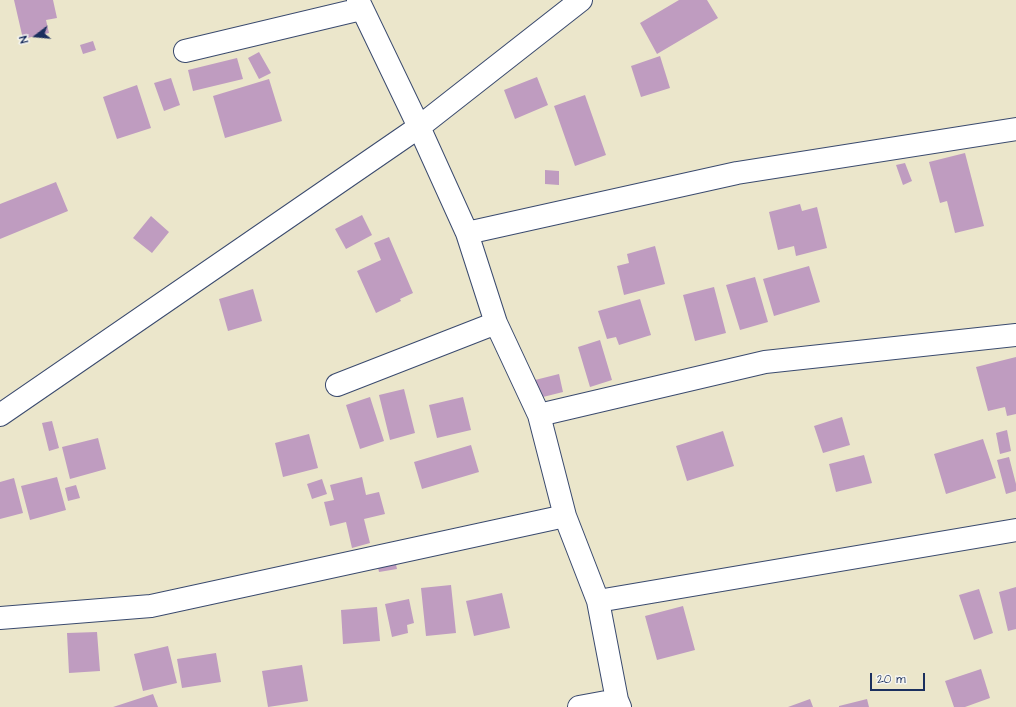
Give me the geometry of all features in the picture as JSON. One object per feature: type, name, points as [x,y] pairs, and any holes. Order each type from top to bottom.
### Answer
[{"type":"street","points":[[0,415],[419,127],[581,0]]},
{"type":"street","points":[[185,51],[360,4],[419,127],[467,234],[496,323],[539,414],[565,516],[598,601],[619,703],[580,707]]},
{"type":"street","points":[[467,234],[737,173],[1016,129]]},
{"type":"street","points":[[337,385],[496,323]]},
{"type":"street","points":[[539,414],[765,362],[1016,336]]},
{"type":"street","points":[[0,618],[151,606],[565,516]]},
{"type":"street","points":[[598,601],[1016,530]]},
{"type":"building","points":[[14,0],[53,0],[57,18],[46,20],[49,33],[23,39]]},
{"type":"building","points":[[679,0],[707,0],[718,18],[657,54],[640,23]]},
{"type":"building","points":[[93,41],[96,50],[83,54],[80,45]]},
{"type":"building","points":[[259,52],[271,73],[259,79],[248,58]]},
{"type":"building","points":[[660,56],[670,88],[641,97],[631,66]]},
{"type":"building","points":[[237,58],[243,79],[193,91],[188,70]]},
{"type":"building","points":[[537,77],[548,105],[515,119],[504,90]]},
{"type":"building","points":[[171,78],[180,105],[164,111],[154,83]]},
{"type":"building","points":[[269,79],[282,121],[225,138],[213,96]]},
{"type":"building","points":[[137,85],[151,128],[117,139],[103,97]]},
{"type":"building","points":[[585,95],[606,155],[575,166],[554,106]]},
{"type":"building","points":[[965,153],[984,226],[955,233],[947,201],[940,203],[929,162]]},
{"type":"building","points":[[905,163],[912,181],[903,185],[896,165]]},
{"type":"building","points":[[545,170],[559,171],[559,185],[545,184]]},
{"type":"building","points":[[56,182],[68,211],[0,239],[0,204]]},
{"type":"building","points":[[800,204],[802,211],[817,207],[827,248],[796,256],[794,246],[778,250],[769,212]]},
{"type":"building","points":[[362,215],[372,235],[346,249],[335,229]]},
{"type":"building","points":[[151,216],[169,232],[152,253],[133,238]]},
{"type":"building","points":[[389,237],[413,293],[400,299],[401,301],[376,313],[357,271],[381,260],[374,243]]},
{"type":"building","points":[[655,246],[665,284],[624,295],[617,266],[629,263],[627,254]]},
{"type":"building","points":[[809,266],[820,302],[774,316],[763,279]]},
{"type":"building","points":[[755,277],[768,322],[740,330],[726,285]]},
{"type":"building","points":[[714,287],[726,333],[695,341],[683,295]]},
{"type":"building","points":[[253,289],[262,321],[228,331],[219,299]]},
{"type":"building","points":[[640,299],[651,335],[619,345],[616,337],[607,339],[598,311]]},
{"type":"building","points":[[600,340],[612,380],[590,387],[578,347]]},
{"type":"building","points":[[1016,357],[1016,414],[1007,416],[1005,407],[988,411],[976,367]]},
{"type":"building","points":[[559,374],[563,392],[539,398],[535,380]]},
{"type":"building","points":[[404,389],[415,433],[390,440],[379,395]]},
{"type":"building","points":[[370,397],[384,441],[360,449],[346,405]]},
{"type":"building","points":[[463,397],[471,430],[437,438],[429,405]]},
{"type":"building","points":[[842,417],[850,445],[823,453],[814,426]]},
{"type":"building","points":[[52,421],[59,448],[49,451],[42,423]]},
{"type":"building","points":[[1007,430],[1011,451],[1000,454],[996,433]]},
{"type":"building","points":[[723,431],[734,466],[687,481],[676,446]]},
{"type":"building","points":[[309,434],[318,468],[283,477],[275,443]]},
{"type":"building","points":[[98,438],[106,469],[70,479],[62,447]]},
{"type":"building","points":[[983,439],[996,478],[946,494],[934,454]]},
{"type":"building","points":[[471,445],[479,472],[422,489],[414,462]]},
{"type":"building","points":[[864,455],[872,483],[836,492],[829,464]]},
{"type":"building","points":[[1009,457],[1016,484],[1016,491],[1006,494],[997,460]]},
{"type":"building","points":[[57,477],[66,510],[30,520],[21,486]]},
{"type":"building","points":[[362,477],[366,495],[379,492],[385,514],[364,519],[370,543],[352,548],[346,522],[330,526],[324,502],[334,500],[330,485]]},
{"type":"building","points":[[14,478],[23,513],[0,519],[0,482]]},
{"type":"building","points":[[322,479],[327,494],[312,499],[307,484]]},
{"type":"building","points":[[76,485],[80,498],[68,501],[65,488]]},
{"type":"building","points":[[395,560],[397,569],[379,572],[377,563]]},
{"type":"building","points":[[451,585],[456,633],[426,636],[421,588]]},
{"type":"building","points":[[1016,587],[1016,629],[1008,631],[999,592]]},
{"type":"building","points":[[979,589],[993,633],[974,640],[959,595]]},
{"type":"building","points":[[502,593],[510,628],[474,636],[466,601]]},
{"type":"building","points":[[409,599],[414,623],[407,625],[408,633],[392,637],[385,604]]},
{"type":"building","points":[[683,606],[695,650],[657,660],[645,616]]},
{"type":"building","points":[[377,607],[380,641],[343,644],[341,610]]},
{"type":"building","points":[[97,632],[100,671],[69,673],[67,633]]},
{"type":"building","points":[[168,646],[177,683],[143,691],[134,654]]},
{"type":"building","points":[[216,653],[221,682],[182,688],[177,659]]},
{"type":"building","points":[[302,665],[308,701],[268,707],[262,671]]},
{"type":"building","points":[[981,669],[990,698],[965,707],[954,707],[945,681]]},
{"type":"building","points":[[153,694],[158,707],[113,707]]},
{"type":"building","points":[[810,699],[813,707],[788,707]]},
{"type":"building","points":[[867,699],[869,707],[839,707],[839,706]]}]
